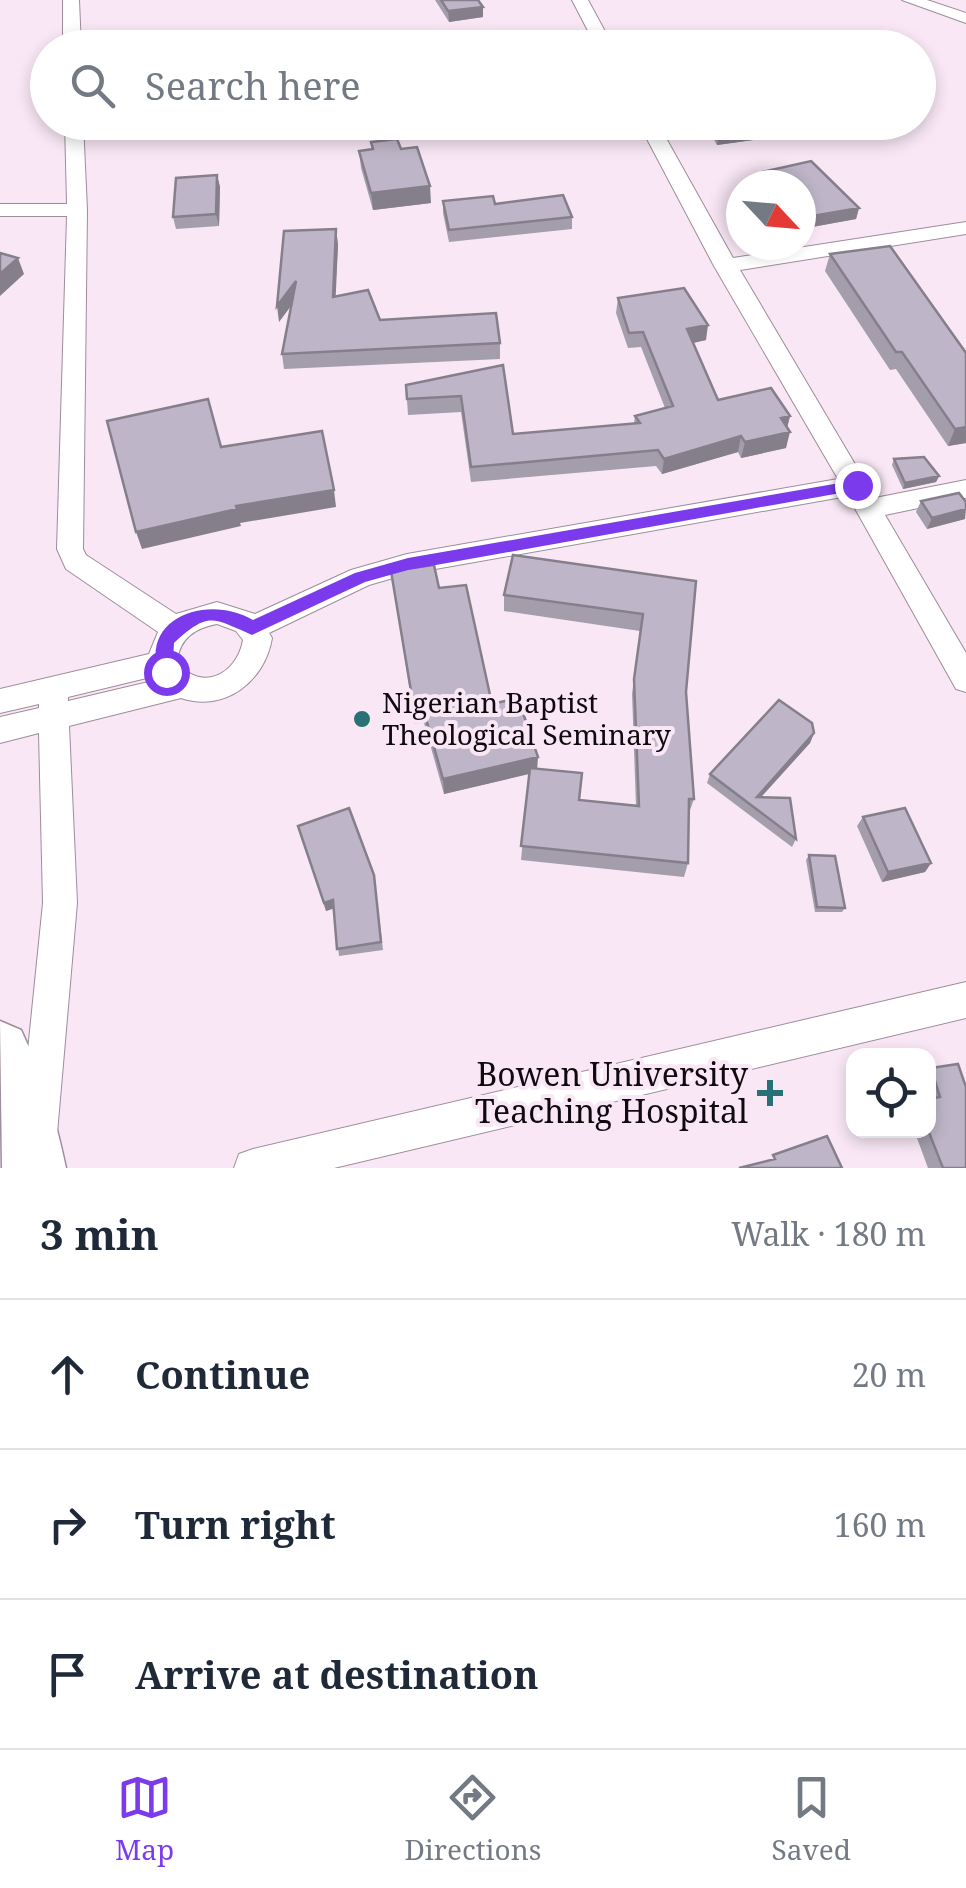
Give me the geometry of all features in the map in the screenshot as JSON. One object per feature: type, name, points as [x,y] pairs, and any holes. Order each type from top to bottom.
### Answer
[{"type":"highway","points":[[0,1052],[18,1094],[34,1168]]},
{"type":"street","points":[[71,0],[72,30]]},
{"type":"street","points":[[580,0],[596,30]]},
{"type":"street","points":[[910,0],[966,18]]},
{"type":"street","points":[[75,140],[77,210],[70,548],[76,562],[176,628]]},
{"type":"street","points":[[657,140],[966,680]]},
{"type":"street","points":[[0,210],[77,210]]},
{"type":"street","points":[[726,266],[966,228]]},
{"type":"street","points":[[252,628],[361,577],[408,564],[864,497],[966,488]]},
{"type":"street","points":[[0,700],[53,705],[182,686],[210,690],[237,680],[248,671],[258,649],[252,628],[243,620],[217,613],[202,614],[176,628],[167,639],[162,663],[172,680],[182,686]]},
{"type":"street","points":[[0,730],[162,663]]},
{"type":"street","points":[[34,1168],[60,903],[53,705]]},
{"type":"street","points":[[253,1168],[966,1000]]},
{"type":"building","points":[[441,0],[478,0],[483,7],[448,11]]},
{"type":"building","points":[[397,140],[401,149],[417,147],[430,186],[371,193],[359,151],[373,149],[371,142]]},
{"type":"building","points":[[811,161],[859,208],[816,215],[816,170],[771,170]]},
{"type":"building","points":[[217,175],[216,214],[173,217],[176,178]]},
{"type":"building","points":[[563,195],[572,217],[449,230],[443,201],[493,196],[495,204]]},
{"type":"building","points":[[336,229],[333,297],[368,290],[380,320],[496,313],[500,343],[282,354],[296,281],[277,306],[284,231]]},
{"type":"building","points":[[890,246],[966,353],[966,427],[955,429],[902,352],[896,352],[830,254]]},
{"type":"building","points":[[0,253],[18,258],[0,274]]},
{"type":"building","points":[[684,288],[708,325],[687,329],[718,400],[771,388],[790,416],[781,418],[790,432],[745,442],[741,436],[664,459],[658,450],[471,467],[461,396],[407,399],[406,385],[503,365],[513,434],[640,423],[635,416],[673,406],[643,332],[629,333],[618,298]]},
{"type":"building","points":[[208,399],[221,447],[322,431],[334,490],[236,506],[237,509],[136,532],[107,421]]},
{"type":"building","points":[[924,457],[939,476],[905,483],[894,459]]},
{"type":"building","points":[[959,493],[966,509],[932,518],[921,501]]},
{"type":"building","points":[[513,555],[696,581],[686,692],[694,799],[689,799],[688,863],[521,846],[530,768],[582,773],[579,800],[639,806],[634,679],[643,614],[504,595]]},
{"type":"building","points":[[434,565],[439,588],[466,585],[492,704],[518,698],[538,757],[443,779],[423,708],[414,709],[391,571]]},
{"type":"building","points":[[779,700],[812,723],[814,733],[757,797],[790,798],[796,839],[710,774]]},
{"type":"building","points":[[349,808],[374,875],[381,942],[337,949],[333,900],[324,903],[298,826]]},
{"type":"building","points":[[905,808],[931,863],[888,872],[863,817]]},
{"type":"building","points":[[809,855],[835,856],[845,908],[817,907]]},
{"type":"building","points":[[958,1064],[966,1087],[966,1168],[943,1168],[931,1138],[936,1138],[936,1098],[940,1097],[936,1067]]},
{"type":"building","points":[[827,1136],[842,1168],[739,1168],[775,1159],[773,1155]]},
{"type":"place","name":"Nigerian Baptist Theological Seminary","points":[[362,719]]},
{"type":"place","name":"Bowen University Teaching Hospital","points":[[770,1093]]},
{"type":"route","points":[[166,672],[162,651],[167,639],[176,628],[202,614],[230,615],[252,628],[361,577],[408,564],[857,485]]}]
